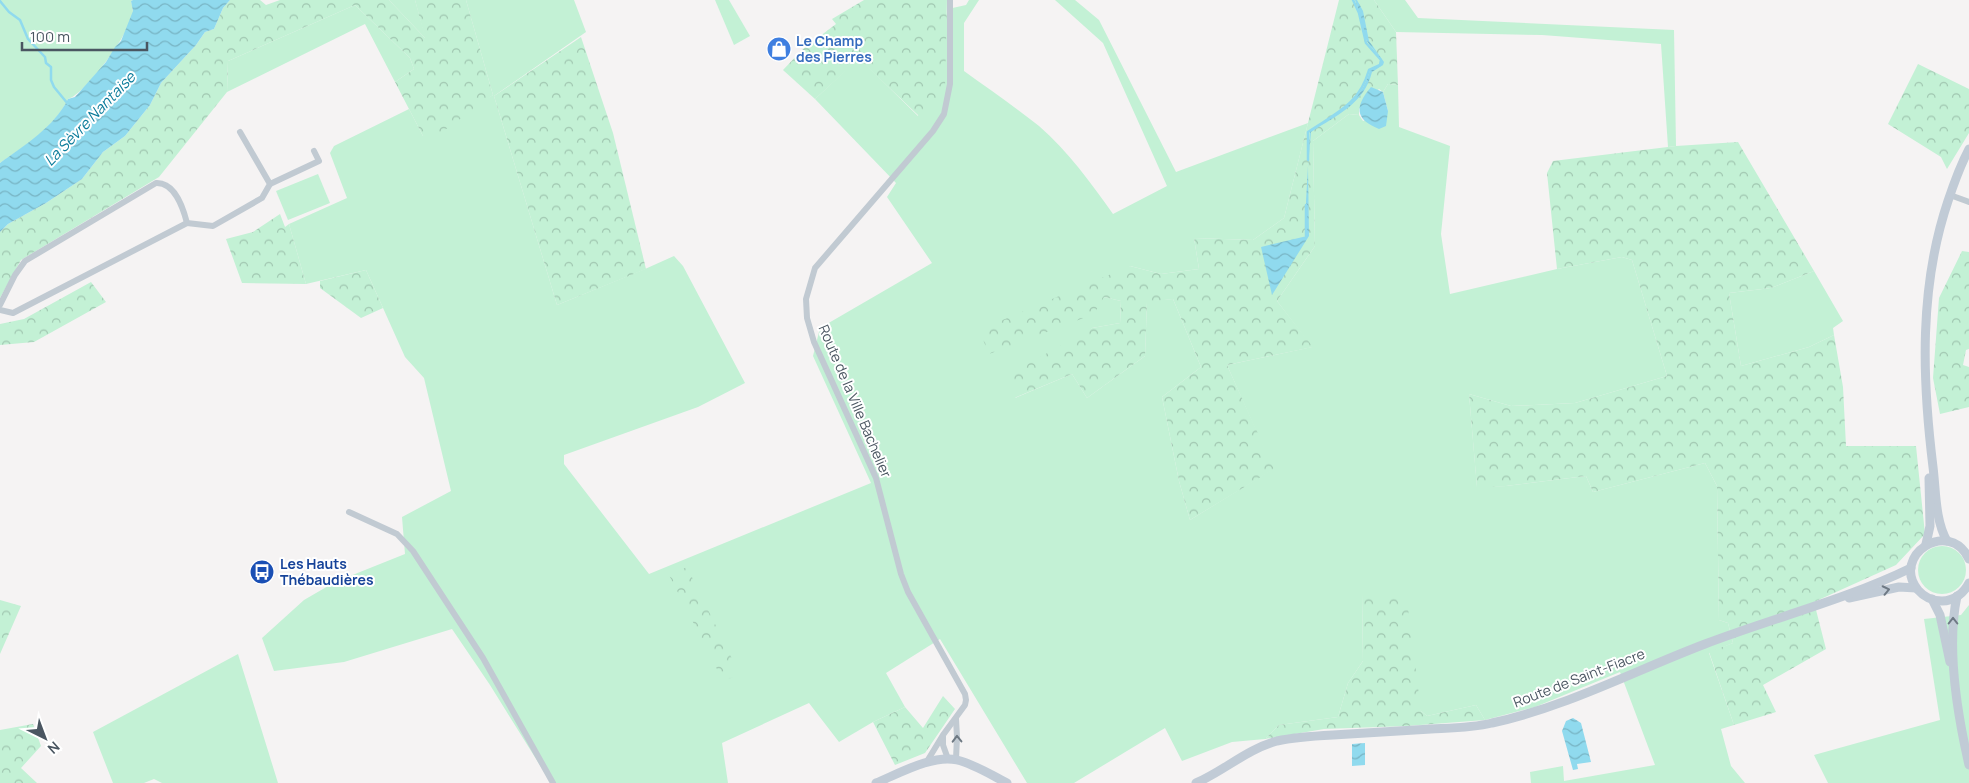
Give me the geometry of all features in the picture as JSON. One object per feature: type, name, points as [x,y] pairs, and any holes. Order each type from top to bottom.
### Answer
[{"type":"main road","points":[[1926,544],[1930,526],[1924,355],[1928,287],[1940,223],[1963,160],[1969,149]]},
{"type":"main road","points":[[1928,430],[1940,522],[1948,541]]},
{"type":"main road","points":[[1969,559],[1960,546],[1948,541],[1935,541],[1926,544],[1916,554],[1911,568],[1916,588],[1932,599],[1942,601],[1957,596],[1965,590],[1969,582]]},
{"type":"main road","name":"Route de Saint-Fiacre","points":[[1196,783],[1210,780],[1255,750],[1276,741],[1291,738],[1459,727],[1488,724],[1518,717],[1552,706],[1717,639],[1822,604],[1911,568]]},
{"type":"main road","name":"Route de Saint-Fiacre","points":[[1822,604],[1899,587],[1916,588]]},
{"type":"main road","points":[[1954,682],[1953,614],[1957,596]]},
{"type":"main road","points":[[1932,599],[1940,615],[1969,764]]},
{"type":"main road","points":[[876,783],[926,763],[952,759],[1006,783]]},
{"type":"street","name":"Route de la Ville Bachelier","points":[[950,0],[950,84],[944,114],[933,131],[815,268],[806,299],[807,318],[814,342],[876,478],[901,574],[908,592],[965,694],[965,706],[956,719]]},
{"type":"street","points":[[240,132],[270,184]]},
{"type":"street","points":[[0,310],[13,313],[187,223],[213,226],[262,198],[270,184],[319,161],[314,151]]},
{"type":"street","points":[[0,305],[15,275],[25,261],[156,183],[163,182],[169,186],[184,211],[187,223]]},
{"type":"street","points":[[1950,195],[1969,202]]},
{"type":"street","points":[[349,512],[398,534],[413,551],[478,651],[553,783]]},
{"type":"street","points":[[926,763],[943,735],[956,719]]},
{"type":"street","points":[[952,759],[957,738],[956,719]]},
{"type":"street","points":[[943,735],[943,745],[952,759]]},
{"type":"green space","points":[[0,0],[133,0],[131,1],[133,13],[125,33],[96,74],[76,95],[68,99],[47,127],[29,143],[0,163]]},
{"type":"green space","points":[[230,0],[260,0],[266,5],[280,0],[389,0],[425,38],[415,0],[466,0],[493,95],[438,135],[423,136],[395,82],[414,69],[410,58],[355,5],[228,61],[227,92],[159,177],[21,260],[0,298],[0,232],[8,224],[46,203],[82,179],[103,152],[125,136],[150,105],[161,83],[196,45],[205,32],[214,29],[223,8]]},
{"type":"green space","points":[[389,0],[415,0],[426,39]]},
{"type":"green space","points":[[466,0],[574,0],[586,32],[494,96],[557,305],[674,256],[683,266],[745,383],[698,407],[564,455],[564,464],[649,574],[871,483],[813,356],[820,328],[932,263],[887,197],[896,183],[815,99],[859,58],[918,116],[948,9],[966,5],[969,0],[979,0],[964,23],[964,71],[1021,112],[1050,136],[1079,168],[1113,214],[1167,186],[1103,43],[1055,0],[1075,0],[1099,20],[1176,172],[1308,123],[1284,218],[1253,240],[1194,238],[1199,269],[1161,274],[1130,266],[1104,297],[1121,301],[1120,323],[1092,328],[1015,398],[1072,374],[1087,398],[1145,356],[1147,301],[1173,299],[1201,367],[1162,397],[1179,481],[1190,520],[1273,469],[1227,365],[1312,347],[1277,301],[1315,246],[1313,141],[1349,114],[1359,115],[1363,121],[1388,111],[1383,92],[1388,84],[1398,85],[1399,127],[1450,146],[1441,234],[1450,294],[1557,269],[1622,257],[1632,260],[1667,376],[1575,403],[1511,406],[1469,394],[1477,487],[1506,486],[1586,476],[1593,492],[1705,463],[1717,486],[1719,620],[1728,623],[1733,643],[1709,653],[1734,725],[1721,729],[1731,766],[1745,783],[1531,783],[1530,772],[1563,766],[1564,781],[1655,765],[1620,672],[1535,707],[1485,720],[1476,705],[1427,716],[1421,711],[1362,594],[1363,661],[1348,683],[1338,717],[1279,725],[1265,739],[1232,742],[1182,761],[1165,728],[1074,783],[1027,783],[940,639],[886,673],[905,707],[873,722],[839,742],[809,703],[722,743],[728,783],[551,783],[490,685],[452,629],[344,662],[274,671],[262,638],[304,600],[335,582],[405,554],[402,517],[451,491],[424,378],[405,357],[366,270],[306,284],[289,224],[347,198],[330,153],[334,146],[409,109],[423,136],[493,95]]},
{"type":"green space","points":[[715,0],[729,0],[750,36],[734,45]]},
{"type":"green space","points":[[864,0],[947,0],[945,88],[933,113],[919,116],[859,59],[815,99],[783,70],[803,49],[836,24],[832,19]]},
{"type":"green space","points":[[1339,0],[1374,0],[1396,32],[1398,85],[1388,84],[1383,92],[1379,89],[1359,109],[1359,115],[1349,114],[1313,141],[1315,246],[1277,301],[1313,347],[1227,365],[1274,469],[1190,520],[1179,481],[1162,397],[1201,367],[1173,299],[1147,302],[1145,356],[1087,398],[1072,374],[1014,398],[1008,375],[1092,328],[1120,323],[1121,301],[1104,297],[1094,314],[989,354],[979,330],[1130,266],[1161,274],[1199,269],[1194,238],[1253,240],[1284,218]]},
{"type":"green space","points":[[1374,0],[1405,0],[1418,18],[1674,30],[1676,146],[1668,147],[1661,44],[1542,35],[1396,32]]},
{"type":"green space","points":[[355,5],[410,58],[414,69],[395,82],[365,24],[227,92],[228,61]]},
{"type":"green space","points":[[581,37],[613,133],[646,269],[557,305],[494,96]]},
{"type":"green space","points":[[1918,64],[1969,89],[1969,133],[1947,169],[1941,157],[1888,124]]},
{"type":"green space","points":[[1738,142],[1814,271],[1771,288],[1729,293],[1741,366],[1809,347],[1834,335],[1843,387],[1846,446],[1916,446],[1925,534],[1896,565],[1814,602],[1826,649],[1763,685],[1776,712],[1734,725],[1709,652],[1733,643],[1728,623],[1719,620],[1717,486],[1705,463],[1593,492],[1586,476],[1477,488],[1469,394],[1511,406],[1575,403],[1667,376],[1632,260],[1622,257],[1557,269],[1547,173],[1553,161],[1676,146]]},
{"type":"green space","points":[[318,174],[330,203],[288,220],[276,191]]},
{"type":"green space","points":[[280,214],[285,227],[289,224],[306,284],[242,283],[226,239],[253,232]]},
{"type":"green space","points":[[1962,251],[1969,252],[1969,349],[1966,350],[1963,365],[1969,367],[1969,407],[1940,414],[1933,378],[1939,298]]},
{"type":"green space","points":[[366,270],[383,308],[361,318],[320,288],[320,281]]},
{"type":"green space","points":[[1814,271],[1843,321],[1833,328],[1834,335],[1809,347],[1741,366],[1729,293],[1771,288]]},
{"type":"green space","points":[[91,282],[106,302],[34,342],[0,345],[0,324],[24,319]]},
{"type":"green space","points":[[1942,546],[1951,548],[1959,553],[1964,561],[1966,570],[1964,579],[1959,587],[1951,592],[1942,594],[1933,592],[1925,587],[1920,579],[1918,570],[1920,561],[1925,553],[1933,548]]},
{"type":"green space","points":[[687,567],[741,677],[722,679],[669,575]]},
{"type":"green space","points":[[1362,594],[1407,600],[1421,711],[1427,716],[1476,705],[1485,720],[1407,726],[1324,729],[1265,739],[1279,725],[1338,717],[1348,683],[1363,661]]},
{"type":"green space","points":[[0,600],[21,606],[0,654]]},
{"type":"green space","points":[[1969,605],[1969,783],[1828,783],[1814,755],[1940,720],[1924,619],[1961,615]]},
{"type":"green space","points":[[238,654],[278,783],[162,783],[154,779],[144,783],[113,783],[93,732]]},
{"type":"green space","points":[[943,696],[955,709],[925,753],[895,765],[873,722],[905,707],[923,728]]},
{"type":"green space","points":[[33,724],[41,746],[21,768],[37,783],[0,783],[0,730]]},
{"type":"water","name":"La Sèvre Nantaise","points":[[230,0],[223,8],[214,29],[205,32],[196,45],[161,83],[150,105],[125,136],[103,152],[82,179],[46,203],[8,224],[0,232],[0,163],[47,127],[68,99],[75,97],[106,62],[121,41],[133,11],[131,1]]},
{"type":"water","points":[[1355,0],[1357,0],[1363,11],[1369,41],[1384,62],[1383,65],[1372,72],[1368,83],[1356,101],[1340,114],[1311,132],[1308,167],[1309,236],[1272,295],[1261,247],[1307,236],[1306,201],[1310,131],[1347,107],[1361,91],[1370,70],[1381,63],[1379,56],[1364,34]]},
{"type":"water","points":[[1371,87],[1383,92],[1388,111],[1386,126],[1379,129],[1365,121],[1360,111],[1362,100]]},
{"type":"water","points":[[1573,718],[1581,723],[1591,762],[1577,764],[1578,769],[1573,770],[1562,731],[1566,721]]},
{"type":"water","points":[[1365,743],[1365,765],[1352,766],[1352,744]]},
{"type":"waterway","points":[[1308,160],[1308,132],[1353,100],[1365,82],[1369,70],[1380,65],[1381,60],[1366,43],[1359,13],[1353,0]]},
{"type":"waterway","points":[[0,1],[9,12],[20,20],[28,39],[45,57],[46,63],[51,67],[51,80],[54,87],[68,104]]},
{"type":"waterway","points":[[1306,205],[1306,236]]},
{"type":"place","name":"Le Champ des Pierres","points":[[779,49]]},
{"type":"place","name":"Les Hauts Thébaudières","points":[[262,572]]}]
